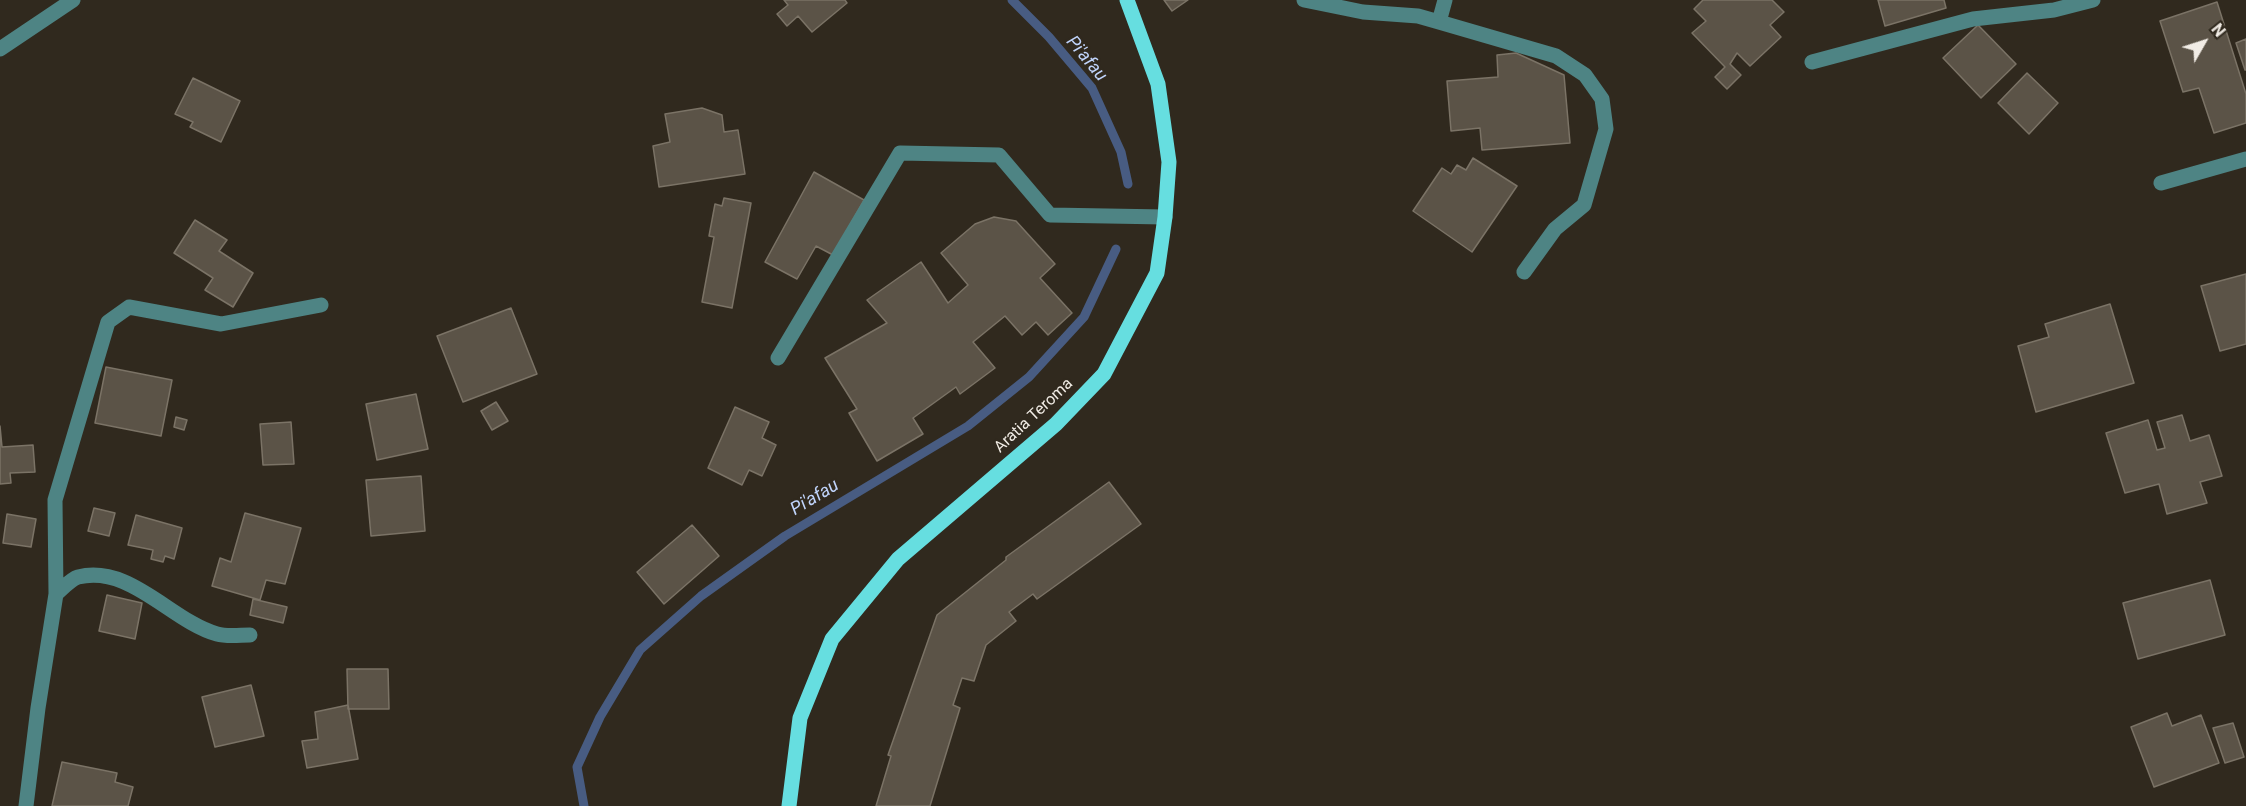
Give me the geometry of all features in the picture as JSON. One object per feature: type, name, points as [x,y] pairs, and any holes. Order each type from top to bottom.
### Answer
[{"type":"main road","name":"Aratia Teroma","points":[[789,806],[800,718],[832,639],[898,559],[1056,424],[1104,374],[1157,273],[1165,217],[1169,162],[1158,84],[1127,0]]},
{"type":"street","points":[[0,49],[73,0]]},
{"type":"street","points":[[1304,0],[1363,12],[1418,16],[1556,56],[1585,75],[1602,99],[1606,129],[1584,205],[1555,229],[1524,272]]},
{"type":"street","points":[[1439,22],[1445,0]]},
{"type":"street","points":[[1812,62],[1973,19],[2054,10],[2093,0]]},
{"type":"street","points":[[778,358],[900,153],[999,155],[1050,215],[1165,217]]},
{"type":"street","points":[[2162,183],[2246,159]]},
{"type":"street","points":[[26,806],[38,708],[56,594],[55,500],[108,322],[129,307],[221,324],[321,305]]},
{"type":"street","points":[[56,594],[76,578],[110,576],[148,595],[188,620],[218,634],[250,635]]},
{"type":"building","points":[[784,0],[845,0],[847,3],[812,32],[798,16],[787,26],[777,14],[788,5]]},
{"type":"building","points":[[1164,0],[1188,0],[1172,11]]},
{"type":"building","points":[[1703,0],[1772,0],[1784,12],[1770,25],[1781,37],[1750,66],[1737,53],[1730,64],[1741,75],[1727,89],[1715,77],[1725,67],[1692,33],[1706,21],[1694,9]]},
{"type":"building","points":[[1878,0],[1944,0],[1946,8],[1885,26]]},
{"type":"building","points":[[2217,2],[2246,94],[2246,123],[2214,133],[2199,88],[2183,92],[2160,21]]},
{"type":"building","points":[[1978,25],[2016,64],[1981,98],[1943,58]]},
{"type":"building","points":[[2246,39],[2246,70],[2245,70],[2236,43]]},
{"type":"building","points":[[1516,53],[1564,75],[1570,143],[1482,150],[1480,128],[1451,131],[1447,81],[1498,77],[1497,55]]},
{"type":"building","points":[[2027,73],[2058,103],[2029,134],[1998,103]]},
{"type":"building","points":[[193,78],[240,101],[221,142],[190,127],[193,122],[175,114]]},
{"type":"building","points":[[702,108],[722,115],[724,132],[738,130],[745,174],[659,187],[653,146],[670,142],[665,114]]},
{"type":"building","points":[[1473,158],[1517,186],[1472,252],[1413,211],[1442,168],[1451,174],[1457,165],[1466,170]]},
{"type":"building","points":[[814,172],[864,200],[833,255],[816,246],[797,279],[765,262]]},
{"type":"building","points":[[724,198],[751,203],[732,308],[702,302],[714,237],[709,236],[715,204],[722,206]]},
{"type":"building","points":[[994,217],[1016,221],[1055,264],[1040,278],[1072,313],[1048,335],[1036,322],[1022,335],[1005,316],[973,342],[995,368],[960,394],[956,387],[913,418],[923,434],[877,461],[849,413],[857,409],[825,358],[887,323],[867,300],[921,262],[948,303],[968,285],[941,253],[975,224]]},
{"type":"building","points":[[195,220],[227,240],[219,251],[253,273],[233,307],[205,290],[213,278],[174,253]]},
{"type":"building","points":[[2246,274],[2246,344],[2220,351],[2201,286]]},
{"type":"building","points":[[2110,304],[2134,383],[2036,412],[2018,346],[2049,337],[2045,324]]},
{"type":"building","points":[[511,308],[537,374],[463,402],[437,336]]},
{"type":"building","points":[[106,367],[172,380],[161,436],[95,423]]},
{"type":"building","points":[[416,394],[428,449],[377,460],[366,404]]},
{"type":"building","points":[[496,402],[508,421],[492,430],[481,411]]},
{"type":"building","points":[[735,407],[769,422],[762,438],[776,445],[762,476],[749,470],[742,485],[708,468]]},
{"type":"building","points":[[2182,415],[2190,441],[2209,435],[2222,476],[2200,482],[2207,503],[2167,514],[2159,484],[2125,493],[2106,433],[2148,420],[2157,450],[2165,448],[2157,422]]},
{"type":"building","points":[[176,417],[187,420],[184,430],[174,427]]},
{"type":"building","points":[[291,422],[294,464],[263,465],[260,424]]},
{"type":"building","points":[[0,426],[2,447],[33,445],[35,472],[10,473],[11,483],[0,484]]},
{"type":"building","points":[[421,476],[425,531],[371,536],[366,480]]},
{"type":"building","points":[[1109,482],[1141,524],[1037,599],[1033,594],[1009,612],[1016,621],[986,645],[974,681],[962,678],[953,705],[960,708],[930,806],[876,806],[891,756],[888,755],[937,615],[1006,560],[1006,557]]},
{"type":"building","points":[[94,508],[115,513],[109,536],[88,531]]},
{"type":"building","points":[[245,513],[301,528],[285,584],[266,580],[260,600],[212,586],[220,558],[231,562]]},
{"type":"building","points":[[7,514],[36,519],[31,547],[3,543]]},
{"type":"building","points":[[136,515],[182,528],[174,559],[165,556],[163,562],[151,559],[153,550],[128,545]]},
{"type":"building","points":[[692,525],[719,556],[664,604],[637,572]]},
{"type":"building","points":[[2210,580],[2225,635],[2138,659],[2123,603]]},
{"type":"building","points":[[107,595],[142,603],[135,639],[99,631]]},
{"type":"building","points":[[253,599],[287,607],[283,623],[250,615]]},
{"type":"building","points":[[347,669],[388,669],[389,709],[348,709]]},
{"type":"building","points":[[251,685],[264,736],[215,747],[202,697]]},
{"type":"building","points":[[348,705],[358,759],[307,768],[302,741],[318,739],[315,712]]},
{"type":"building","points":[[2167,713],[2172,726],[2201,715],[2219,763],[2154,787],[2131,727]]},
{"type":"building","points":[[2233,723],[2244,757],[2225,763],[2213,728]]},
{"type":"building","points":[[62,762],[117,773],[115,782],[133,787],[128,806],[52,806]]},
{"type":"waterway","name":"Pi'afau","points":[[1012,0],[1049,37],[1092,88],[1121,152],[1128,184]]},
{"type":"waterway","name":"Pi'afau","points":[[584,806],[577,767],[600,717],[640,650],[701,596],[785,536],[968,426],[1029,377],[1084,317],[1116,249]]}]
